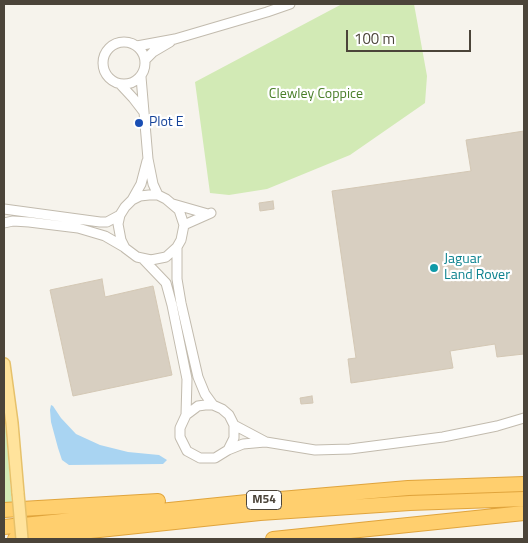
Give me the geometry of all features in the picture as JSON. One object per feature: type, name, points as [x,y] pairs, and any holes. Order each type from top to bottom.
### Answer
[{"type":"highway","name":"M54","points":[[4,527],[257,501],[408,488],[524,484]]},
{"type":"highway","name":"M54","points":[[15,539],[260,513],[410,503],[524,499]]},
{"type":"highway","points":[[4,510],[177,500],[257,501]]},
{"type":"highway","points":[[273,539],[524,513]]},
{"type":"main road","points":[[4,364],[12,423],[22,539]]},
{"type":"street","points":[[137,46],[175,39],[290,4]]},
{"type":"street","points":[[146,59],[153,52],[175,39]]},
{"type":"street","points":[[120,84],[132,84],[141,77],[146,66],[144,54],[137,46],[130,43],[116,44],[106,53],[103,59],[105,72],[109,78],[120,84],[143,112]]},
{"type":"street","points":[[141,77],[148,159],[153,184],[158,195]]},
{"type":"street","points":[[125,248],[118,232],[120,215],[132,200],[141,184],[148,159]]},
{"type":"street","points":[[132,200],[140,196],[158,195],[179,210],[184,225],[177,247],[177,279],[181,303],[198,377],[205,394],[213,405]]},
{"type":"street","points":[[173,204],[211,213],[184,225]]},
{"type":"street","points":[[4,210],[100,222],[107,222],[120,215]]},
{"type":"street","points":[[4,223],[12,221],[28,222],[78,228],[104,236],[144,260],[166,283],[187,379],[186,414],[180,428],[180,437],[187,451],[200,458],[216,458],[228,450],[243,444],[266,442],[315,450],[350,449],[443,436],[497,426],[524,418]]},
{"type":"street","points":[[144,260],[166,257],[177,247]]},
{"type":"street","points":[[186,414],[198,406],[213,405],[222,408],[229,415],[234,425],[234,438],[228,450]]},
{"type":"street","points":[[234,425],[266,442]]},
{"type":"green space","name":"Clewley Coppice","points":[[342,4],[414,4],[427,76],[425,103],[350,155],[267,189],[229,195],[210,193],[195,82]]},
{"type":"green space","points":[[4,411],[5,420],[12,503],[4,503]]},
{"type":"water","points":[[51,405],[76,434],[100,445],[128,452],[159,455],[167,460],[163,464],[69,465],[62,460],[58,448],[51,422]]},
{"type":"building","name":"Jaguar Land Rover","points":[[524,131],[524,354],[497,357],[495,344],[450,351],[453,368],[351,383],[348,359],[356,358],[332,191],[471,171],[466,140]]},
{"type":"building","points":[[273,201],[274,209],[260,211],[259,203]]},
{"type":"building","points":[[102,279],[105,297],[153,286],[172,375],[73,396],[50,290]]},
{"type":"building","points":[[312,396],[313,403],[301,404],[300,398]]},
{"type":"place","name":"Plot E","points":[[139,123]]},
{"type":"place","name":"Jaguar Land Rover","points":[[434,268]]}]
